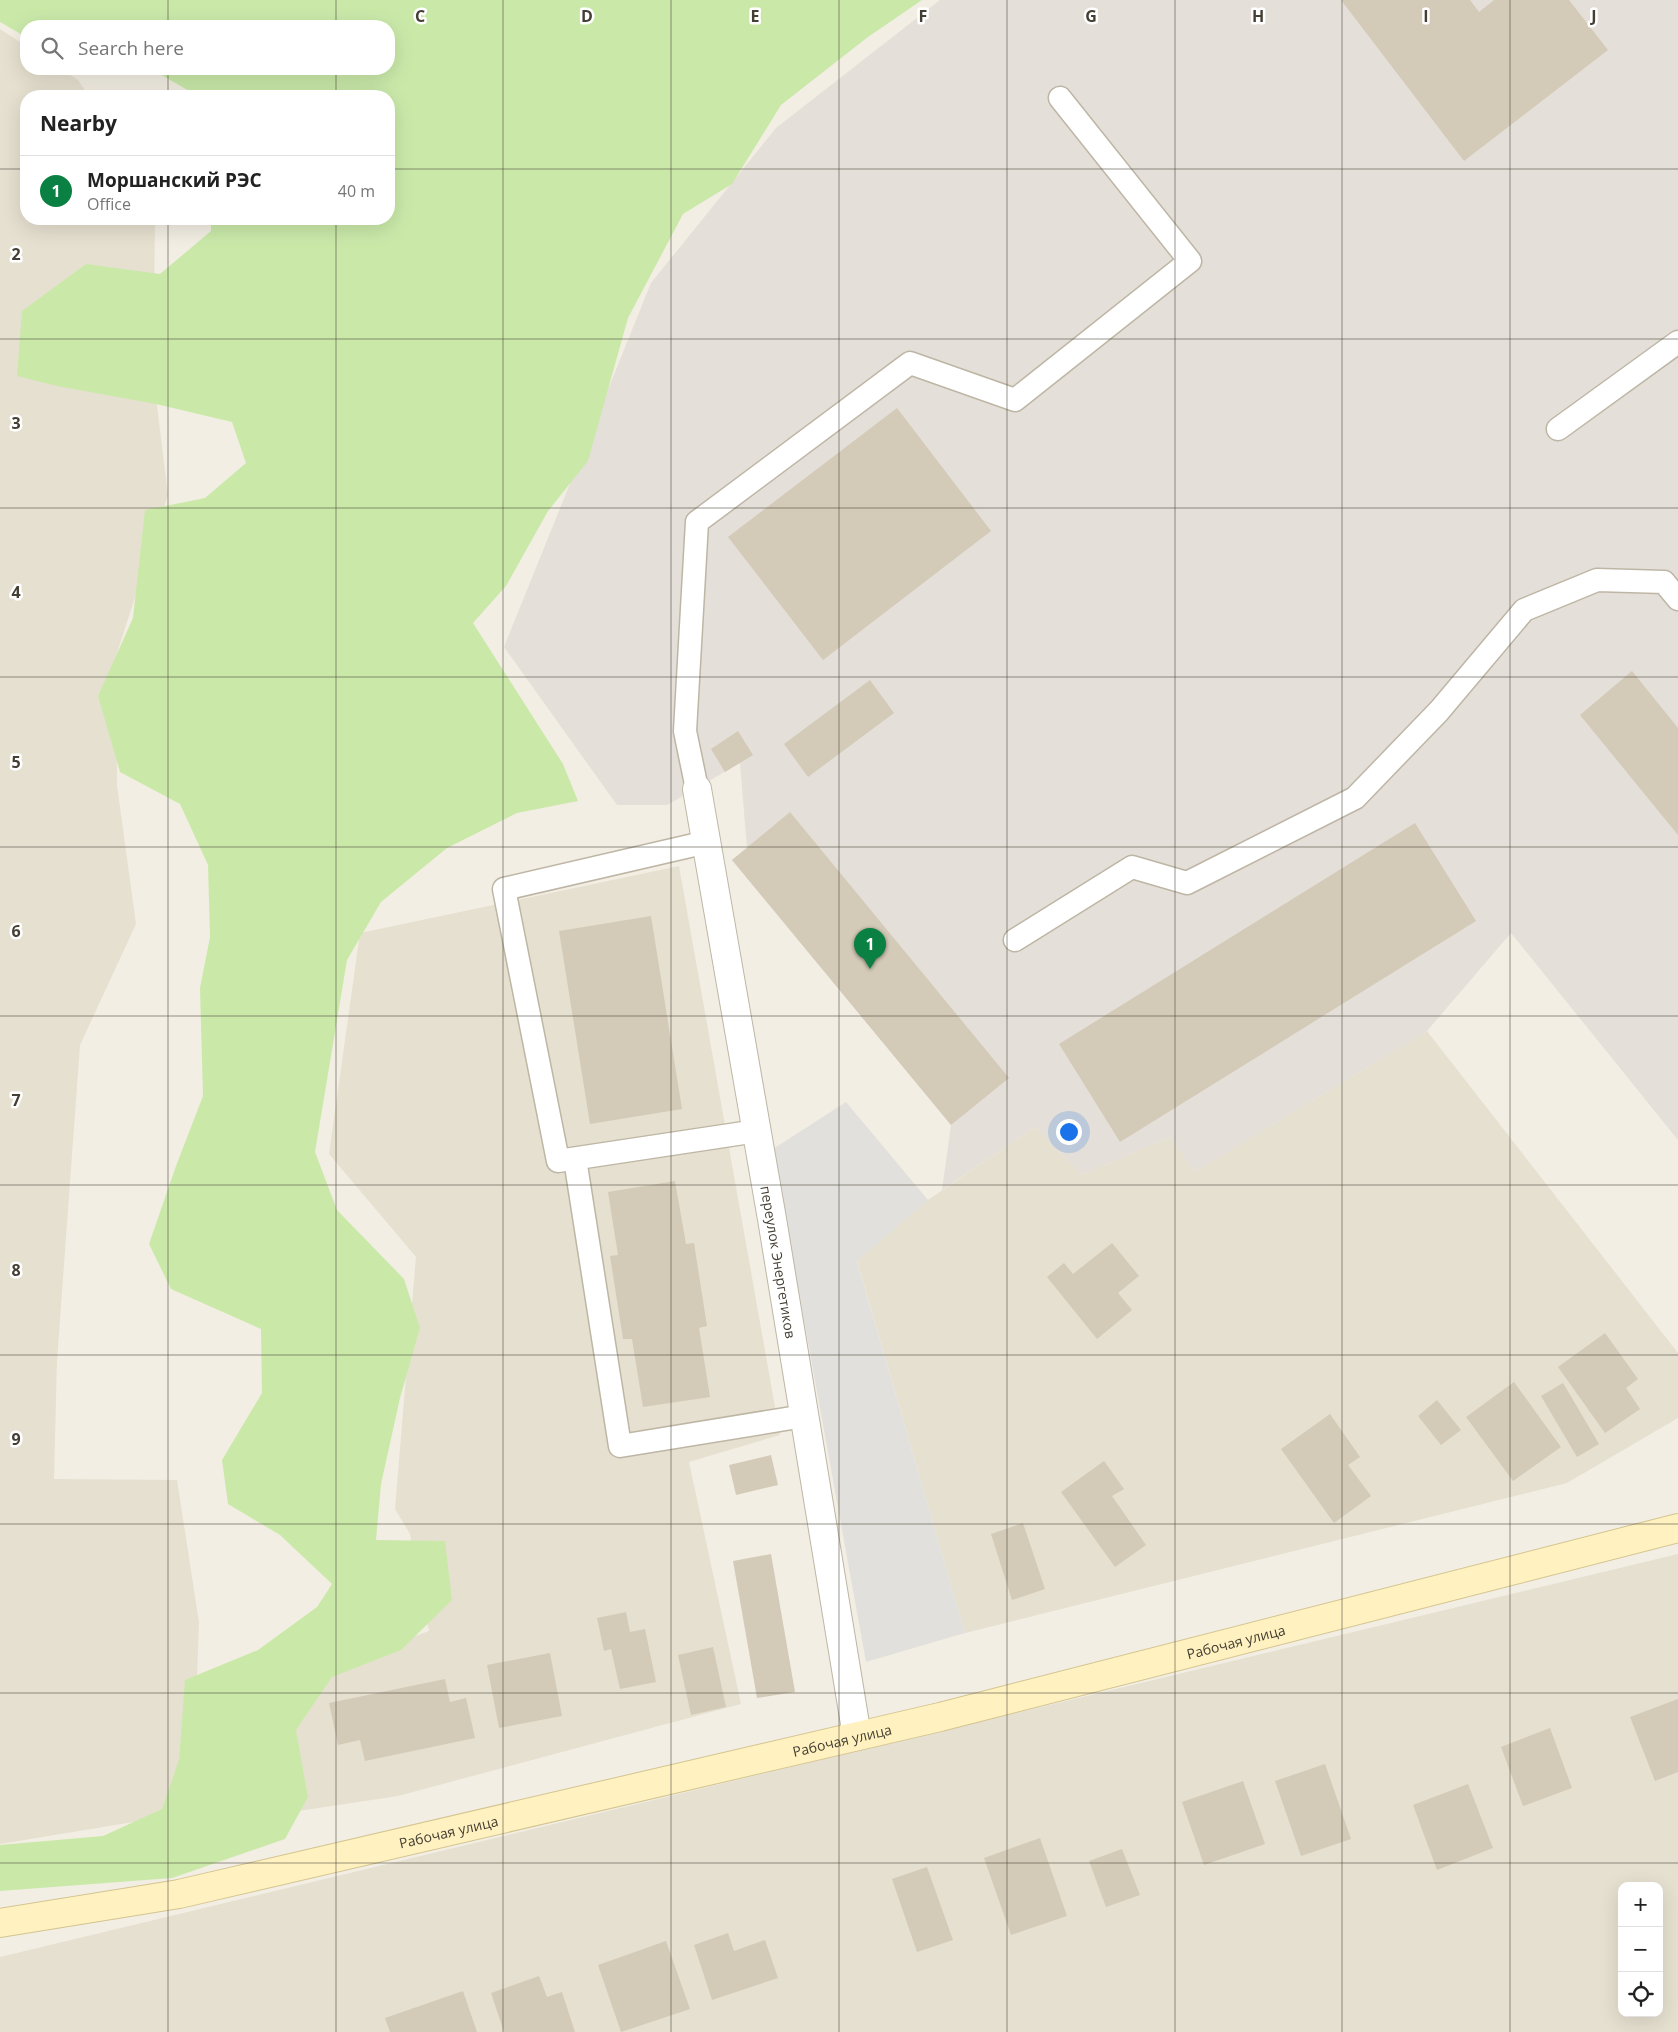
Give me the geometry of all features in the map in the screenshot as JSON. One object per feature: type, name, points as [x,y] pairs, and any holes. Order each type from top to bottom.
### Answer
[{"type":"street","name":"переулок Энергетиков","points":[[697,789],[757,1131],[856,1736]]},
{"type":"street","name":"Рабочая улица","points":[[0,1922],[179,1894],[940,1717],[1678,1528]]},
{"type":"lane","points":[[697,789],[685,731],[698,522],[910,363],[1015,400],[1190,261],[1060,98]]},
{"type":"lane","points":[[1558,429],[1678,342]]},
{"type":"lane","points":[[1015,940],[1132,867],[1187,883],[1355,798],[1438,711],[1524,610],[1597,580],[1671,575],[1678,599]]},
{"type":"lane","points":[[706,842],[504,890],[558,1161],[757,1131]]},
{"type":"lane","points":[[575,1159],[620,1446],[804,1416]]},
{"type":"shaded area","points":[[940,0],[1678,0],[1678,1140],[1511,933],[1427,1031],[1195,1172],[1170,1137],[1082,1175],[1035,1127],[942,1190],[951,1125],[732,860],[747,848],[740,763],[667,805],[617,805],[504,647],[651,283],[776,128]]},
{"type":"shaded area","points":[[0,29],[20,42],[20,75],[70,75],[78,80],[85,90],[20,90],[20,225],[155,225],[153,373],[168,495],[116,656],[117,785],[136,924],[80,1045],[57,1361],[54,1479],[177,1480],[199,1622],[196,1707],[170,1816],[0,1844]]},
{"type":"shaded area","points":[[679,866],[780,1435],[689,1462],[741,1704],[398,1796],[225,1822],[274,1689],[429,1631],[410,1534],[395,1509],[416,1257],[329,1154],[360,933]]},
{"type":"shaded area","points":[[1427,1031],[1678,1353],[1678,1418],[1567,1483],[965,1633],[857,1260],[928,1200],[1035,1127],[1082,1175],[1170,1137],[1195,1172]]},
{"type":"shaded area","points":[[846,1102],[928,1200],[857,1261],[965,1633],[866,1662],[773,1149]]},
{"type":"shaded area","points":[[1678,1554],[1678,2032],[0,2032],[0,1957]]},
{"type":"green space","points":[[0,0],[922,0],[868,37],[781,105],[732,184],[683,214],[628,318],[588,461],[548,511],[506,586],[473,623],[563,764],[578,801],[517,813],[447,848],[381,902],[347,960],[315,1152],[337,1210],[404,1279],[420,1328],[400,1398],[381,1484],[376,1540],[445,1541],[452,1600],[401,1650],[332,1677],[296,1730],[308,1797],[285,1839],[172,1878],[0,1891],[0,1845],[103,1836],[162,1809],[179,1760],[185,1680],[258,1650],[317,1607],[332,1584],[280,1535],[228,1504],[222,1460],[262,1393],[261,1329],[171,1289],[149,1244],[203,1096],[200,988],[210,937],[208,865],[180,804],[120,772],[98,696],[133,618],[145,510],[205,498],[246,463],[232,422],[156,404],[57,386],[17,376],[22,311],[86,264],[160,274],[211,231],[211,225],[395,225],[395,90],[188,90],[161,75],[395,75],[395,20],[20,20],[20,34],[0,22]]},
{"type":"building","points":[[1341,0],[1470,0],[1479,12],[1494,0],[1569,0],[1608,50],[1464,161]]},
{"type":"building","points":[[897,408],[991,531],[823,660],[728,537]]},
{"type":"building","points":[[1632,671],[1678,728],[1678,835],[1580,715]]},
{"type":"building","points":[[870,680],[894,713],[808,777],[784,744]]},
{"type":"building","points":[[738,731],[753,755],[725,772],[711,749]]},
{"type":"building","points":[[790,812],[1009,1078],[951,1125],[732,860]]},
{"type":"building","points":[[1415,823],[1476,921],[1120,1142],[1059,1044]]},
{"type":"building","points":[[651,916],[682,1109],[590,1124],[559,931]]},
{"type":"building","points":[[675,1181],[686,1244],[694,1243],[707,1326],[699,1328],[710,1397],[643,1407],[632,1339],[623,1339],[610,1256],[618,1255],[608,1192]]},
{"type":"building","points":[[1112,1243],[1139,1276],[1118,1293],[1132,1310],[1097,1339],[1047,1277],[1064,1263],[1073,1274]]},
{"type":"building","points":[[1605,1333],[1638,1379],[1626,1388],[1640,1409],[1605,1433],[1558,1367]]},
{"type":"building","points":[[1514,1382],[1561,1447],[1513,1481],[1466,1417]]},
{"type":"building","points":[[1563,1383],[1599,1444],[1577,1457],[1541,1396]]},
{"type":"building","points":[[1437,1400],[1461,1430],[1441,1445],[1418,1416]]},
{"type":"building","points":[[1330,1414],[1360,1457],[1348,1465],[1371,1496],[1334,1523],[1281,1449]]},
{"type":"building","points":[[771,1455],[778,1485],[736,1495],[729,1465]]},
{"type":"building","points":[[1104,1461],[1124,1489],[1112,1496],[1146,1545],[1115,1567],[1061,1492]]},
{"type":"building","points":[[1023,1523],[1045,1589],[1012,1600],[991,1534]]},
{"type":"building","points":[[771,1554],[795,1692],[757,1698],[733,1561]]},
{"type":"building","points":[[626,1612],[630,1632],[645,1629],[656,1682],[620,1689],[611,1649],[604,1651],[597,1618]]},
{"type":"building","points":[[713,1647],[726,1707],[691,1715],[678,1655]]},
{"type":"building","points":[[550,1653],[562,1716],[499,1728],[487,1665]]},
{"type":"building","points":[[445,1679],[450,1702],[466,1698],[475,1738],[365,1761],[360,1740],[338,1745],[329,1703]]},
{"type":"building","points":[[1678,1699],[1678,1772],[1655,1781],[1630,1717]]},
{"type":"building","points":[[1550,1728],[1572,1788],[1523,1806],[1501,1747]]},
{"type":"building","points":[[1325,1764],[1351,1839],[1301,1856],[1275,1781]]},
{"type":"building","points":[[1243,1781],[1265,1844],[1204,1865],[1182,1802]]},
{"type":"building","points":[[1468,1784],[1493,1848],[1437,1870],[1413,1805]]},
{"type":"building","points":[[1040,1838],[1067,1916],[1011,1935],[984,1858]]},
{"type":"building","points":[[1122,1849],[1140,1895],[1106,1907],[1089,1861]]},
{"type":"building","points":[[927,1867],[953,1940],[917,1952],[892,1879]]},
{"type":"building","points":[[728,1933],[734,1951],[765,1940],[778,1978],[712,2000],[694,1945]]},
{"type":"building","points":[[666,1941],[690,2009],[621,2032],[598,1965]]},
{"type":"building","points":[[539,1976],[547,1997],[562,1992],[575,2032],[504,2032],[491,1993]]},
{"type":"building","points":[[463,1991],[477,2032],[390,2032],[385,2018]]},
{"type":"place","name":"Моршанский РЭС","points":[[870,969]]}]
